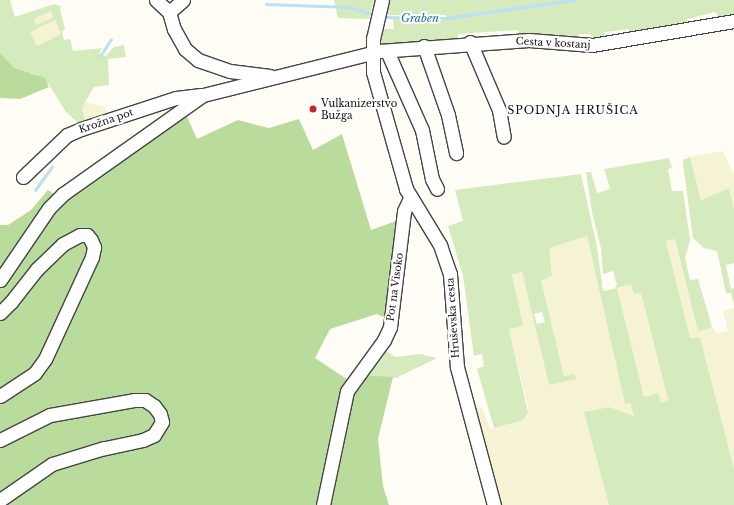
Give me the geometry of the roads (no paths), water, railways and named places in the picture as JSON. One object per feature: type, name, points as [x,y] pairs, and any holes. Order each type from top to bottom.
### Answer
[{"type":"street","name":"Krožna pot","points":[[156,0],[169,12],[174,29],[184,49],[198,60],[230,72],[282,77]]},
{"type":"street","points":[[169,12],[183,0]]},
{"type":"street","name":"Hruševska cesta","points":[[379,10],[372,53],[373,72],[402,179],[410,198],[440,245],[450,274],[457,367],[494,505]]},
{"type":"street","name":"Cesta v kostanj","points":[[372,53],[470,42],[529,40],[592,45],[734,20]]},
{"type":"street","points":[[470,42],[499,110],[504,137]]},
{"type":"street","points":[[424,46],[448,115],[456,153]]},
{"type":"street","points":[[387,51],[422,130],[432,179],[437,189]]},
{"type":"street","name":"Krožna pot","points":[[23,177],[48,151],[67,135],[81,129],[176,98],[203,95],[282,77],[334,61],[372,53]]},
{"type":"street","name":"Krožna pot","points":[[0,280],[49,208],[63,194],[203,95]]},
{"type":"street","name":"Pot na Visoko","points":[[323,505],[347,391],[384,340],[390,327],[404,210],[410,198]]},
{"type":"street","points":[[0,312],[11,302],[36,269],[64,244],[80,235],[86,234],[94,247],[92,257],[45,359],[35,374],[0,396]]},
{"type":"street","points":[[0,440],[50,415],[134,400],[146,400],[154,406],[160,414],[162,422],[154,435],[143,440],[104,448],[52,464],[0,500]]},
{"type":"waterway","name":"Graben","points":[[382,17],[446,18],[574,0]]},
{"type":"waterway","name":"Graben","points":[[266,4],[349,7],[375,15]]},
{"type":"waterway","name":"Graben","points":[[100,56],[111,39]]},
{"type":"waterway","name":"Graben","points":[[35,190],[52,167]]},
{"type":"place","name":"Vulkanizerstvo Bužga","points":[[313,109]]},
{"type":"district","name":"SPODNJA HRUŠICA","points":[[573,110]]}]
